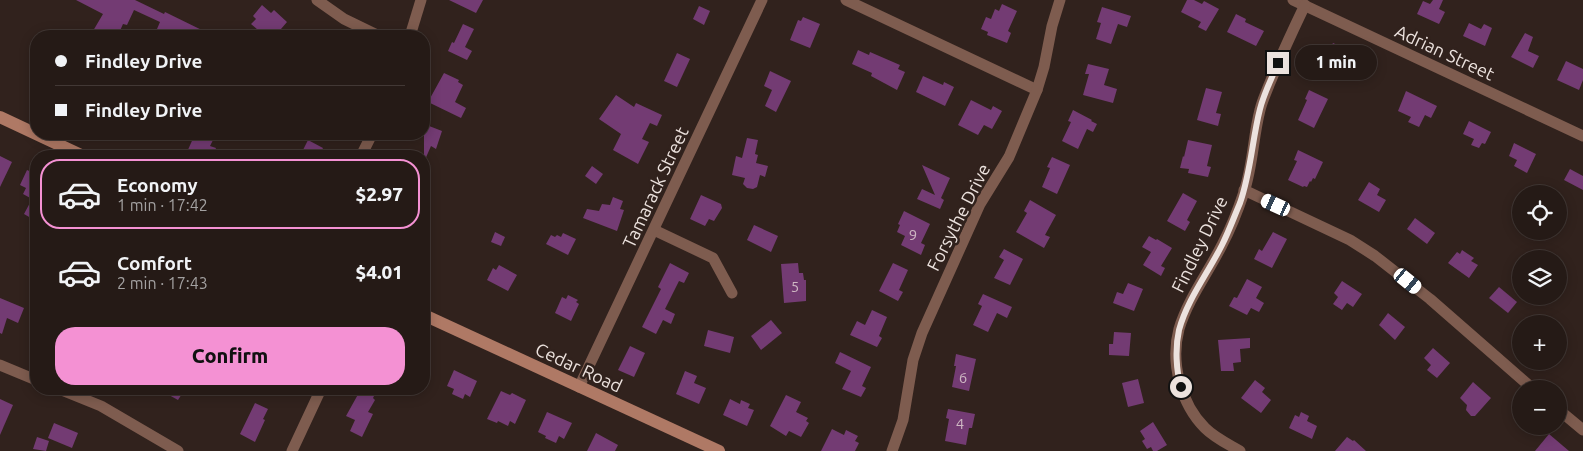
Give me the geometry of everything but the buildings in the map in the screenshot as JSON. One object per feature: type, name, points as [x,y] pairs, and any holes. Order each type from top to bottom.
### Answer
[{"type":"street","points":[[317,0],[344,19],[367,30]]},
{"type":"street","points":[[412,30],[421,0]]},
{"type":"street","name":"Tamarack Street","points":[[579,387],[762,0]]},
{"type":"street","points":[[846,0],[1037,90]]},
{"type":"street","name":"Forsythe Drive","points":[[892,451],[903,420],[912,360],[922,333],[980,204],[1008,157],[1037,90],[1060,0]]},
{"type":"street","name":"Adrian Street","points":[[1293,0],[1583,136]]},
{"type":"street","name":"Findley Drive","points":[[1240,451],[1222,441],[1206,428],[1194,414],[1185,398],[1178,376],[1176,351],[1179,331],[1186,311],[1222,245],[1244,190],[1251,164],[1260,108],[1285,46],[1305,5]]},
{"type":"street","points":[[0,118],[30,132]]},
{"type":"street","points":[[48,140],[70,150]]},
{"type":"street","points":[[1244,190],[1350,240],[1375,256],[1430,299],[1523,380]]},
{"type":"street","points":[[654,230],[713,258],[732,293]]},
{"type":"street","name":"Cedar Road","points":[[430,318],[719,451]]},
{"type":"street","points":[[0,365],[30,378]]},
{"type":"street","points":[[74,395],[101,406],[178,451]]},
{"type":"street","points":[[292,451],[318,395]]},
{"type":"street","points":[[1567,417],[1583,430]]},
{"type":"route","points":[[1181,387],[1176,351],[1179,331],[1186,311],[1222,245],[1236,213],[1251,164],[1260,108],[1278,63]]}]
